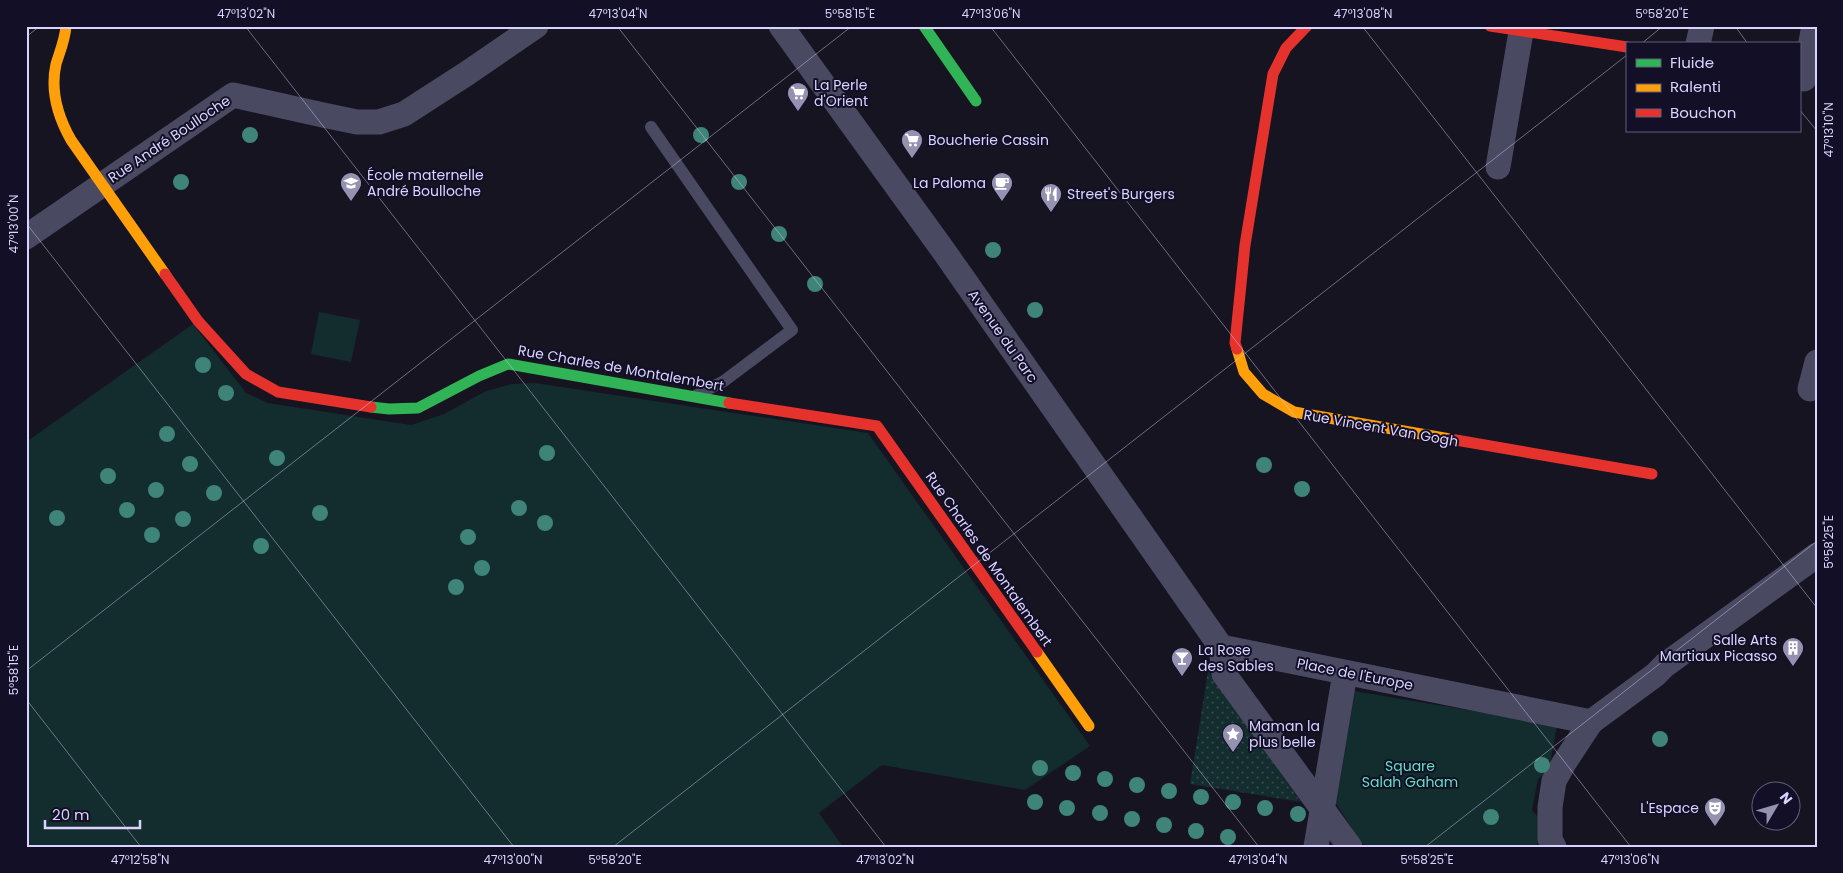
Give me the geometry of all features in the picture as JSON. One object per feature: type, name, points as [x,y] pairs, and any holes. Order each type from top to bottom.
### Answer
[{"type":"street","name":"Rue Charles de Montalembert","points":[[66,26],[65,40],[56,65],[54,92],[60,120],[198,322],[246,374],[278,392],[362,406],[389,409],[418,408],[479,376],[508,364],[693,398],[877,426],[1089,726]]},
{"type":"street","name":"Rue André Boulloche","points":[[26,237],[233,95],[357,122],[379,122],[404,114],[536,26]]},
{"type":"street","name":"Avenue du Parc","points":[[781,26],[943,250],[1221,647]]},
{"type":"street","points":[[924,26],[976,101]]},
{"type":"street","name":"Rue Vincent Van Gogh","points":[[1307,26],[1286,48],[1273,74],[1245,245],[1235,343],[1244,372],[1263,394],[1294,412],[1652,474]]},
{"type":"street","points":[[1490,26],[1626,47]]},
{"type":"street","points":[[1698,42],[1702,26]]},
{"type":"street","points":[[1807,80],[1814,26]]},
{"type":"street","points":[[1498,167],[1521,32]]},
{"type":"street","points":[[1810,389],[1817,362]]},
{"type":"street","points":[[1554,847],[1550,839],[1550,807],[1554,781],[1591,722],[1655,675],[1665,664],[1817,555]]},
{"type":"street","name":"Place de l'Europe","points":[[1221,647],[1591,722]]},
{"type":"street","points":[[1221,647],[1224,674],[1350,847]]},
{"type":"street","points":[[1316,847],[1345,672]]},
{"type":"lane","points":[[651,127],[792,330],[724,381],[693,398]]},
{"type":"green space","points":[[319,312],[360,320],[351,362],[311,354]]},
{"type":"green space","points":[[193,324],[246,393],[268,403],[411,425],[444,414],[486,391],[512,384],[535,383],[868,433],[1090,746],[1025,790],[882,765],[819,813],[843,847],[26,847],[26,442]]},
{"type":"green space","points":[[1208,671],[1301,802],[1190,784]]},
{"type":"green space","name":"Square Salah Gaham","points":[[1354,691],[1557,725],[1549,771],[1538,779],[1532,810],[1541,820],[1537,847],[1380,847],[1362,844],[1331,796]]},
{"type":"traffic: fast","points":[[924,26],[976,101]]},
{"type":"traffic: fast","points":[[371,407],[389,409],[418,408],[479,376],[508,364],[729,403]]},
{"type":"traffic: slow","points":[[66,26],[54,74],[56,103],[62,122],[71,140],[165,274]]},
{"type":"traffic: slow","points":[[1237,349],[1244,372],[1263,394],[1294,412],[1450,439]]},
{"type":"traffic: slow","points":[[1037,652],[1089,726]]},
{"type":"traffic: jam","points":[[1237,349],[1235,343],[1245,245],[1273,74],[1286,48],[1307,26]]},
{"type":"traffic: jam","points":[[1490,26],[1626,47]]},
{"type":"traffic: jam","points":[[165,274],[198,321],[246,374],[278,392],[371,407]]},
{"type":"traffic: jam","points":[[729,403],[877,426],[1037,652]]},
{"type":"traffic: jam","points":[[1450,439],[1652,474]]},
{"type":"place","name":"La Perle d'Orient","points":[[798,112]]},
{"type":"place","name":"Boucherie Cassin","points":[[912,159]]},
{"type":"place","name":"École maternelle André Boulloche","points":[[351,202]]},
{"type":"place","name":"La Paloma","points":[[1002,202]]},
{"type":"place","name":"Street's Burgers","points":[[1051,213]]},
{"type":"place","name":"Salle Arts Martiaux Picasso","points":[[1793,667]]},
{"type":"place","name":"La Rose des Sables","points":[[1182,677]]},
{"type":"place","name":"Maman la plus belle","points":[[1233,753]]},
{"type":"place","name":"L'Espace","points":[[1715,827]]}]
